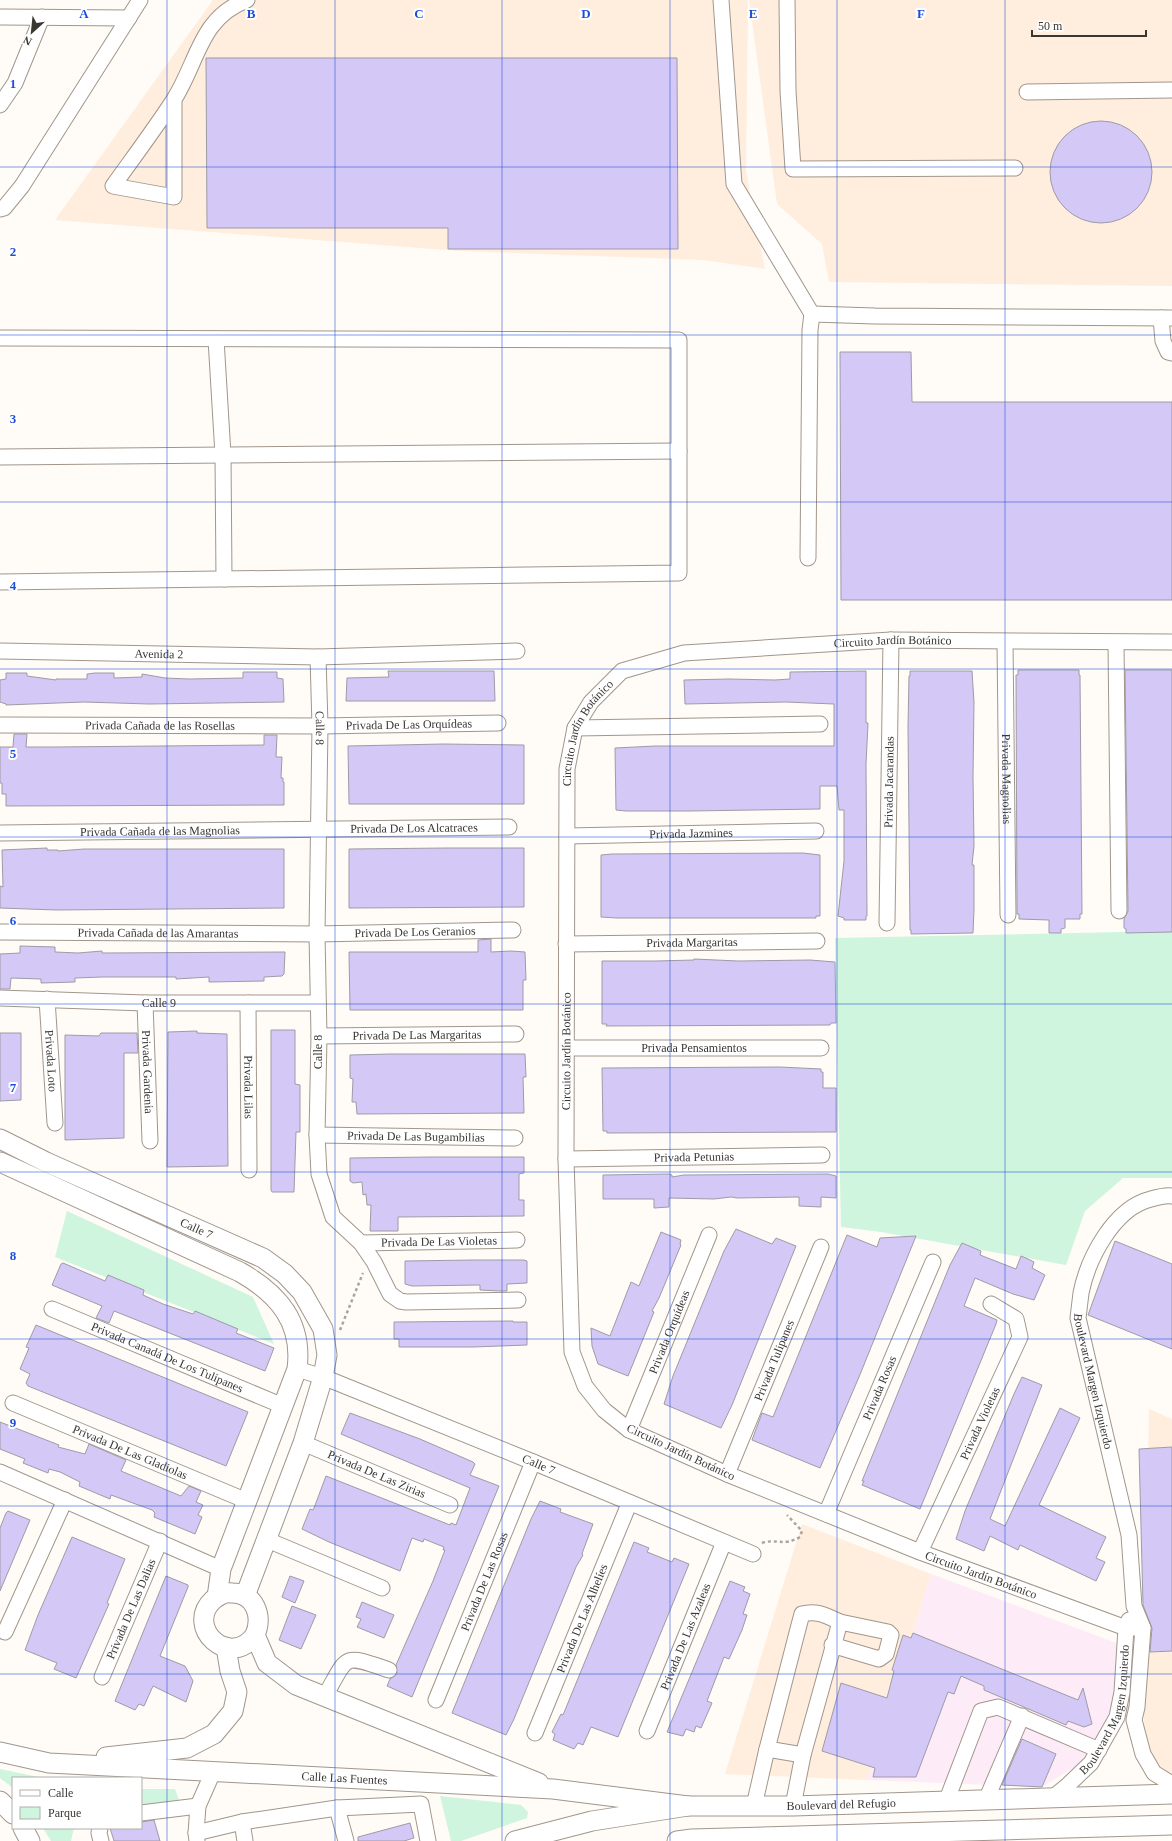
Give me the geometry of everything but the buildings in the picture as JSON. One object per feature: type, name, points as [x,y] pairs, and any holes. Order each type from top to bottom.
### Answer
[{"type":"main road","name":"Calle 7","points":[[0,1139],[46,1162],[263,1258],[285,1274],[302,1292],[324,1329],[327,1355],[323,1377]]},
{"type":"main road","name":"Calle 7","points":[[0,1162],[240,1272],[260,1284],[276,1299],[289,1317],[299,1352],[297,1369]]},
{"type":"main road","points":[[217,1597],[221,1569],[297,1369]]},
{"type":"main road","points":[[245,1596],[265,1539],[303,1442],[323,1377]]},
{"type":"main road","points":[[231,1593],[245,1596],[253,1602],[259,1616],[259,1626],[255,1635],[244,1645],[235,1648],[226,1648],[216,1644],[209,1637],[204,1624],[204,1614],[209,1603],[217,1597],[231,1593]]},
{"type":"main road","points":[[255,1635],[267,1663],[296,1685],[553,1789]]},
{"type":"main road","points":[[50,1763],[187,1748],[214,1734],[233,1711],[237,1692],[230,1671],[226,1648]]},
{"type":"main road","name":"Calle Las Fuentes","points":[[0,1752],[50,1763],[553,1789],[688,1806]]},
{"type":"main road","name":"Boulevard del Refugio","points":[[515,1841],[592,1821],[688,1806],[793,1806],[1172,1794]]},
{"type":"main road","points":[[0,1801],[12,1813]]},
{"type":"main road","points":[[687,1840],[836,1838],[1172,1826]]},
{"type":"main road","points":[[24,1829],[30,1841]]},
{"type":"street","points":[[0,210],[4,208],[22,186],[140,0]]},
{"type":"street","points":[[174,99],[174,197],[113,186],[174,99],[208,29],[236,4],[247,0]]},
{"type":"street","points":[[721,0],[734,184],[812,314],[810,330],[808,558]]},
{"type":"street","points":[[787,0],[788,91],[793,169],[1015,168]]},
{"type":"street","points":[[0,17],[129,18]]},
{"type":"street","points":[[0,105],[15,83],[42,18]]},
{"type":"street","points":[[1027,92],[1172,90]]},
{"type":"street","points":[[812,314],[1167,318],[1163,341],[1168,352],[1172,353]]},
{"type":"street","points":[[0,338],[679,340],[679,573],[0,582]]},
{"type":"street","points":[[216,339],[223,455],[224,579]]},
{"type":"street","points":[[0,457],[679,451]]},
{"type":"street","name":"Circuito Jardín Botánico","points":[[1142,1628],[1126,1628],[920,1552],[785,1499],[727,1474],[629,1430],[604,1410],[585,1386],[572,1352],[566,1158],[568,1048],[566,944],[567,769],[575,728],[591,702],[622,671],[684,653],[891,640],[1116,643],[1172,642]]},
{"type":"street","name":"Privada Jacarandas","points":[[888,923],[891,640]]},
{"type":"street","name":"Privada Magnolias","points":[[1005,642],[1008,915]]},
{"type":"street","points":[[1116,643],[1119,911]]},
{"type":"street","name":"Avenida 2","points":[[0,651],[318,656],[517,651]]},
{"type":"street","name":"Calle 8","points":[[318,656],[320,726],[316,934],[319,1036],[317,1135],[319,1174],[329,1209],[337,1222],[361,1243],[374,1262],[390,1294],[400,1301],[518,1300]]},
{"type":"street","name":"Privada De Las Orquídeas","points":[[320,726],[498,724]]},
{"type":"street","points":[[575,728],[820,724]]},
{"type":"street","name":"Privada Cañada de las Rosellas","points":[[0,725],[320,726]]},
{"type":"street","name":"Privada De Los Alcatraces","points":[[319,830],[508,827]]},
{"type":"street","name":"Privada Cañada de las Magnolias","points":[[0,832],[319,830]]},
{"type":"street","name":"Privada Jazmines","points":[[567,836],[816,831]]},
{"type":"street","name":"Privada De Los Geranios","points":[[316,934],[513,930]]},
{"type":"street","name":"Privada Cañada de las Amarantas","points":[[0,932],[316,934]]},
{"type":"street","name":"Privada Margaritas","points":[[566,944],[817,941]]},
{"type":"street","name":"Calle 9","points":[[0,998],[145,1003],[318,1004]]},
{"type":"street","name":"Privada Loto","points":[[47,1000],[55,1123]]},
{"type":"street","name":"Privada Gardenia","points":[[145,1003],[150,1141]]},
{"type":"street","name":"Privada Lilas","points":[[248,1003],[249,1170]]},
{"type":"street","name":"Privada De Las Margaritas","points":[[319,1036],[516,1034]]},
{"type":"street","name":"Privada Pensamientos","points":[[568,1048],[821,1048]]},
{"type":"street","name":"Privada De Las Bugambilias","points":[[317,1135],[515,1138]]},
{"type":"street","name":"Privada Petunias","points":[[566,1158],[822,1155]]},
{"type":"street","name":"Boulevard Margen Izquierdo","points":[[1169,1196],[1143,1201],[1125,1212],[1103,1239],[1092,1260],[1081,1293],[1078,1318],[1130,1535],[1134,1606],[1142,1628],[1138,1707],[1134,1720],[1142,1754],[1154,1773],[1172,1784]]},
{"type":"street","name":"Privada Orquídeas","points":[[629,1430],[710,1234]]},
{"type":"street","name":"Privada De Las Violetas","points":[[361,1243],[517,1240]]},
{"type":"street","name":"Privada Tulipanes","points":[[727,1474],[821,1247]]},
{"type":"street","name":"Privada Rosas","points":[[826,1514],[933,1262]]},
{"type":"street","name":"Privada Violetas","points":[[920,1552],[1020,1337],[1016,1319],[992,1304]]},
{"type":"street","name":"Privada Canadá De Los Tulipanes","points":[[52,1309],[283,1406]]},
{"type":"street","name":"Calle 7","points":[[297,1369],[323,1377],[533,1462],[629,1504],[748,1552]]},
{"type":"street","name":"Privada De Las Gladiolas","points":[[13,1403],[247,1501]]},
{"type":"street","name":"Privada De Las Zirias","points":[[303,1442],[450,1505]]},
{"type":"street","name":"Privada De Las Rosas","points":[[436,1700],[533,1462]]},
{"type":"street","points":[[0,1472],[221,1569]]},
{"type":"street","points":[[5,1632],[65,1500]]},
{"type":"street","name":"Privada De Las Alhelíes","points":[[535,1733],[629,1504]]},
{"type":"street","points":[[265,1539],[382,1588]]},
{"type":"street","name":"Privada De Las Dalias","points":[[102,1677],[160,1541]]},
{"type":"street","name":"Privada De Las Azaleas","points":[[647,1731],[724,1542]]},
{"type":"street","name":"Boulevard Margen Izquierdo","points":[[1051,1799],[1091,1763],[1118,1717],[1122,1692],[1126,1628],[1134,1606]]},
{"type":"street","points":[[754,1806],[767,1748],[802,1614],[811,1612],[818,1613],[840,1622],[888,1632],[891,1636],[886,1654],[880,1659],[832,1645]]},
{"type":"street","points":[[793,1806],[802,1770],[803,1755],[832,1645],[840,1622]]},
{"type":"street","points":[[325,1696],[344,1663],[350,1659],[356,1659],[389,1670]]},
{"type":"street","points":[[946,1802],[981,1711],[998,1707],[1022,1716],[1098,1750]]},
{"type":"street","points":[[986,1800],[1022,1716]]},
{"type":"street","points":[[1118,1717],[1134,1720]]},
{"type":"street","points":[[767,1748],[803,1755]]},
{"type":"street","points":[[213,1772],[198,1806],[197,1837],[242,1822],[337,1808],[420,1804],[428,1841]]},
{"type":"street","points":[[142,1813],[198,1806]]},
{"type":"street","points":[[337,1808],[346,1841]]},
{"type":"street","points":[[242,1822],[245,1841]]},
{"type":"street","points":[[100,1829],[101,1841]]},
{"type":"path","points":[[327,1355],[344,1322],[363,1273],[374,1262]]},
{"type":"path","points":[[748,1552],[767,1542],[790,1542],[800,1537],[802,1531],[786,1513],[784,1506],[785,1499]]},
{"type":"shaded area","points":[[213,0],[748,0],[746,172],[765,269],[704,260],[460,251],[55,220]]},
{"type":"shaded area","points":[[749,0],[1172,0],[1172,286],[829,282],[822,244],[777,204]]},
{"type":"shaded area","points":[[1149,1409],[1172,1419],[1172,1772],[1143,1770]]},
{"type":"shaded area","points":[[802,1524],[931,1574],[867,1780],[725,1774]]},
{"type":"shaded area","points":[[931,1574],[1122,1645],[1121,1691],[1083,1762],[1042,1787],[867,1780]]},
{"type":"green space","points":[[1172,931],[1172,1178],[1123,1178],[1085,1211],[1066,1265],[881,1232],[841,1227],[835,938]]},
{"type":"green space","points":[[67,1211],[253,1297],[274,1344],[55,1257]]},
{"type":"green space","points":[[0,1769],[38,1777],[12,1777],[12,1787],[0,1778]]},
{"type":"green space","points":[[142,1789],[175,1789],[180,1803],[142,1805]]},
{"type":"green space","points":[[440,1796],[521,1805],[528,1812],[527,1818],[461,1841],[451,1841]]},
{"type":"green space","points":[[44,1829],[74,1829],[71,1841],[51,1841]]}]
